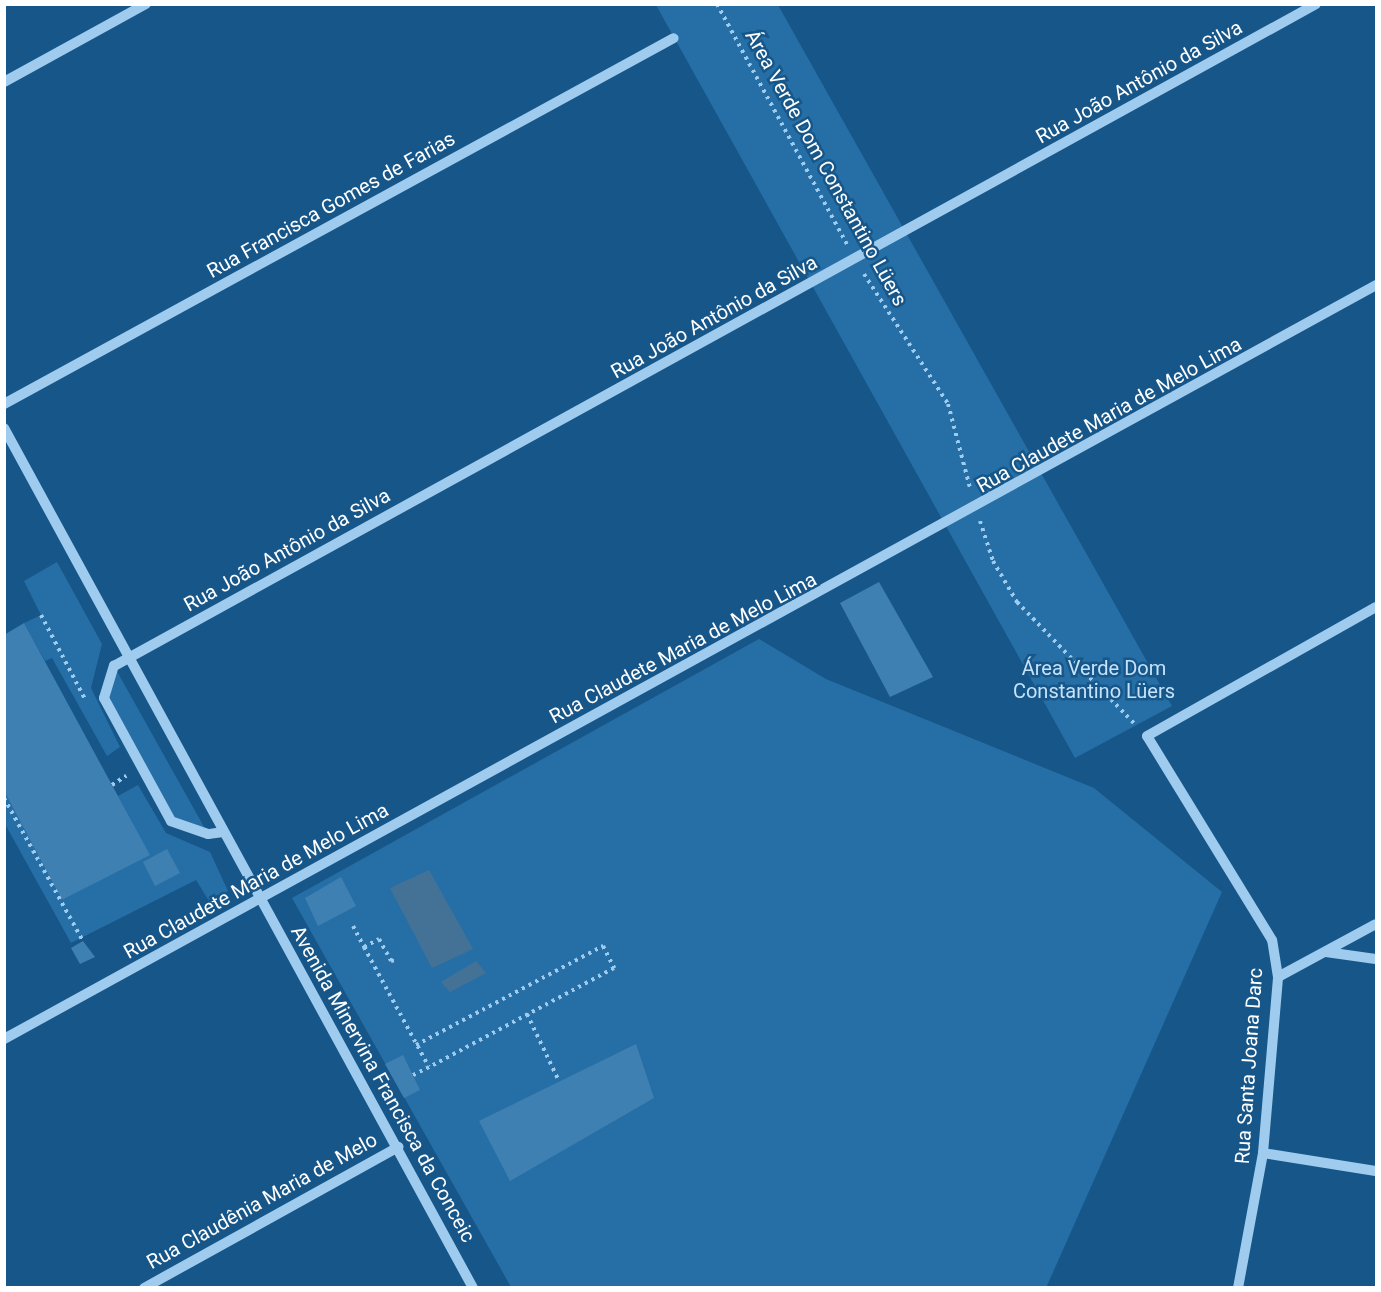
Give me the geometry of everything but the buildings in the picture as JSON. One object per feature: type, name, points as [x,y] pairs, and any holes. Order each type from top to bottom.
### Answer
[{"type":"street","points":[[4,82],[147,4]]},
{"type":"street","name":"Rua João Antônio da Silva","points":[[127,657],[856,260],[1316,4]]},
{"type":"street","name":"Rua Francisca Gomes de Farias","points":[[4,404],[674,38]]},
{"type":"street","name":"Rua Claudete Maria de Melo Lima","points":[[6,1036],[976,510],[1377,285]]},
{"type":"street","name":"Avenida Minervina Francisca da Conceic","points":[[4,428],[473,1287]]},
{"type":"street","points":[[1147,736],[1377,607]]},
{"type":"street","points":[[127,657],[114,666],[104,698],[171,821],[208,834],[223,832]]},
{"type":"street","name":"Rua Santa Joana Darc","points":[[1147,736],[1258,912],[1272,940],[1278,977],[1263,1153],[1238,1287]]},
{"type":"street","points":[[1278,977],[1377,924]]},
{"type":"street","points":[[1326,952],[1377,959]]},
{"type":"street","name":"Rua Claudênia Maria de Melo","points":[[144,1287],[398,1147]]},
{"type":"street","points":[[1263,1153],[1377,1171]]},
{"type":"path","name":"Área Verde Dom Constantino Lüers","points":[[717,4],[856,260],[948,404],[976,510],[993,561],[1017,602],[1147,736]]},
{"type":"path","points":[[112,785],[126,776]]},
{"type":"path","points":[[4,798],[83,941]]},
{"type":"path","points":[[353,926],[429,1067]]},
{"type":"path","points":[[364,947],[379,939],[392,962],[398,959]]},
{"type":"path","points":[[413,1075],[614,968],[603,946],[416,1045]]},
{"type":"path","points":[[527,1014],[559,1081]]},
{"type":"green space","name":"Área Verde Dom Constantino Lüers","points":[[656,5],[778,5],[1172,706],[1075,758]]},
{"type":"green space","points":[[57,562],[102,644],[91,688],[120,747],[107,756],[52,658],[45,661],[24,623],[41,615],[24,581]]},
{"type":"green space","points":[[759,639],[826,679],[1094,788],[1222,892],[1046,1288],[511,1287],[292,898]]},
{"type":"green space","points":[[114,666],[208,834],[171,821],[104,698]]},
{"type":"green space","points":[[138,785],[166,833],[210,852],[228,891],[209,901],[196,880],[71,943],[5,824],[4,791],[62,900],[149,855],[118,796]]},
{"type":"shaded area","points":[[429,870],[473,949],[432,968],[390,888]]},
{"type":"shaded area","points":[[476,961],[486,973],[450,992],[441,982]]}]
